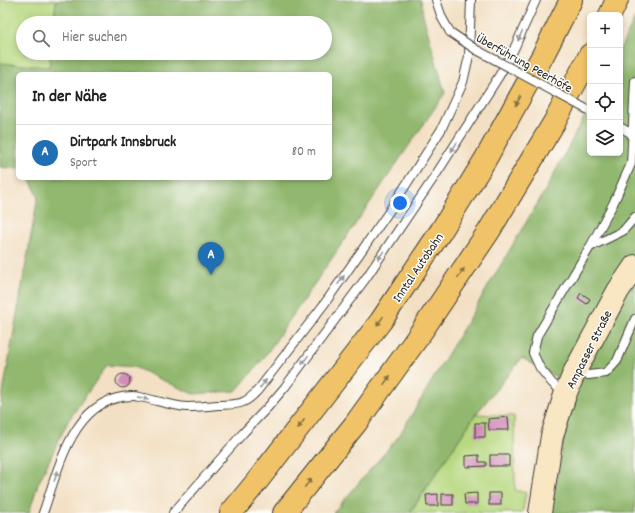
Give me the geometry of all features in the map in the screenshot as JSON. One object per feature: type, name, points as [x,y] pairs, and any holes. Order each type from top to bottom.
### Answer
[{"type":"highway","points":[[543,55],[548,15],[554,0]]},
{"type":"highway","name":"Inntal Autobahn","points":[[231,513],[381,321],[441,231],[485,160],[543,55],[571,0]]},
{"type":"highway","points":[[611,12],[617,0]]},
{"type":"highway","points":[[284,513],[356,423],[415,341],[485,237],[555,121],[587,61]]},
{"type":"main road","name":"Ampasser Straße","points":[[540,513],[552,436],[565,395],[575,371],[618,291],[635,266]]},
{"type":"lane","name":"Überführung Peerhöfe","points":[[436,0],[442,18],[450,32],[475,49],[587,109]]},
{"type":"lane","points":[[43,513],[64,453],[74,431],[85,417],[100,404],[116,398],[134,396],[187,407],[241,404],[251,399],[325,303],[388,213],[441,130],[463,82],[469,56],[471,0]]},
{"type":"lane","points":[[173,513],[285,387],[366,278],[435,176],[499,76],[514,49],[536,0]]},
{"type":"lane","points":[[565,395],[552,383],[540,368],[533,354],[537,336],[590,247],[613,204],[631,164],[635,81]]},
{"type":"lane","points":[[623,129],[632,134]]},
{"type":"lane","points":[[590,247],[624,231],[635,217]]},
{"type":"lane","points":[[575,371],[588,376],[606,373],[617,361],[635,319]]},
{"type":"green space","points":[[0,0],[56,0],[55,16],[16,16],[16,60],[50,60],[49,67],[27,72],[16,72],[16,83],[0,153]]},
{"type":"green space","points":[[56,0],[421,0],[423,15],[445,93],[263,359],[236,391],[193,394],[134,367],[107,365],[68,421],[38,484],[29,513],[0,513],[0,409],[38,196],[30,180],[332,180],[332,72],[16,72],[16,169],[0,167],[0,63],[49,67],[50,60],[332,60],[332,16],[55,16]]},
{"type":"green space","points":[[635,18],[635,513],[549,513],[565,431],[576,388],[522,358],[476,414],[409,513],[333,513],[399,436],[546,189],[587,112],[587,156],[623,156],[623,43]]},
{"type":"green space","points":[[476,414],[514,416],[515,490],[526,493],[522,513],[410,513]]},
{"type":"building","points":[[581,293],[590,299],[587,304],[578,298]]},
{"type":"building","points":[[120,374],[126,374],[130,378],[130,384],[126,388],[120,388],[116,384],[116,378]]},
{"type":"building","points":[[508,417],[509,430],[489,430],[488,419]]},
{"type":"building","points":[[475,423],[485,423],[485,437],[475,437]]},
{"type":"building","points":[[479,455],[479,462],[486,462],[486,466],[466,467],[466,456]]},
{"type":"building","points":[[490,455],[509,455],[509,466],[490,466]]},
{"type":"building","points":[[477,493],[477,504],[465,504],[464,494]]},
{"type":"building","points":[[489,493],[501,493],[501,505],[489,505]]},
{"type":"building","points":[[438,494],[438,506],[427,506],[426,495]]},
{"type":"building","points":[[442,494],[453,494],[453,505],[442,505]]},
{"type":"place","name":"Dirtpark Innsbruck","points":[[211,275]]}]
